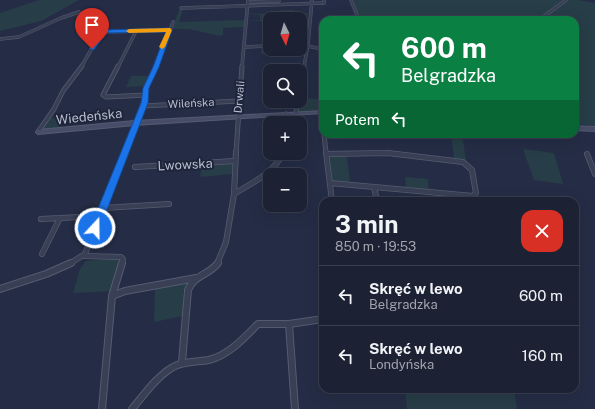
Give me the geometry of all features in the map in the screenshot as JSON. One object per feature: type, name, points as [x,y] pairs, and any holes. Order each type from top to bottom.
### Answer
[{"type":"street","points":[[181,8],[279,0]]},
{"type":"street","points":[[248,2],[323,3],[324,0]]},
{"type":"street","points":[[351,0],[357,16]]},
{"type":"street","points":[[544,16],[566,0]]},
{"type":"street","name":"Drwali","points":[[197,278],[218,264],[224,247],[234,194],[237,117],[248,2]]},
{"type":"street","points":[[312,2],[307,45],[319,47]]},
{"type":"street","points":[[0,39],[19,37],[61,18],[79,12]]},
{"type":"street","points":[[84,256],[143,106],[146,88],[156,67],[173,22]]},
{"type":"street","points":[[38,132],[40,126],[54,109],[63,91],[105,32],[170,30]]},
{"type":"street","points":[[136,31],[103,95],[106,97],[146,95]]},
{"type":"street","points":[[244,46],[263,46]]},
{"type":"street","name":"Wileńska","points":[[143,106],[239,101]]},
{"type":"street","points":[[296,113],[297,108]]},
{"type":"street","name":"Wiedeńska","points":[[38,132],[136,123],[319,112]]},
{"type":"street","points":[[579,128],[595,129]]},
{"type":"street","points":[[324,138],[332,197]]},
{"type":"street","points":[[326,154],[388,153],[463,162],[472,170],[476,193],[473,196],[330,183]]},
{"type":"street","points":[[587,154],[595,174]]},
{"type":"street","points":[[234,194],[261,177],[280,160]]},
{"type":"street","name":"Lwowska","points":[[135,167],[235,161]]},
{"type":"street","points":[[374,187],[375,197]]},
{"type":"street","points":[[103,208],[169,204]]},
{"type":"street","points":[[41,218],[100,216]]},
{"type":"street","points":[[42,254],[60,218]]},
{"type":"street","points":[[0,289],[45,274],[84,256],[116,256],[123,259],[112,296],[102,409]]},
{"type":"street","points":[[112,296],[125,291],[197,278]]},
{"type":"street","points":[[182,362],[185,349],[187,295],[190,284],[197,278]]},
{"type":"street","points":[[132,409],[171,368],[182,362],[206,360],[225,353],[258,324],[288,324],[319,320]]},
{"type":"street","points":[[288,324],[295,409]]},
{"type":"shaded area","points":[[39,0],[79,0],[41,21],[0,31],[0,13]]},
{"type":"shaded area","points":[[353,0],[579,0],[595,3],[595,126],[579,124],[579,16],[359,16]]},
{"type":"shaded area","points":[[183,9],[179,22],[244,20],[244,27],[223,28],[223,35],[219,36],[189,29],[172,29],[179,10]]},
{"type":"shaded area","points":[[281,10],[294,10],[295,12],[281,12]]},
{"type":"shaded area","points":[[247,14],[263,14],[263,21],[247,21],[260,20],[260,15]]},
{"type":"shaded area","points":[[262,47],[263,54],[261,54]]},
{"type":"shaded area","points":[[131,76],[149,76],[145,86],[126,87]]},
{"type":"shaded area","points":[[307,98],[319,99],[319,111],[299,112],[300,108],[307,108]]},
{"type":"shaded area","points":[[67,117],[60,128],[42,130],[41,128],[50,118]]},
{"type":"shaded area","points":[[452,138],[463,138],[466,161],[454,158]]},
{"type":"shaded area","points":[[523,149],[554,153],[563,184],[534,180]]},
{"type":"shaded area","points":[[328,156],[347,156],[350,182],[331,181]]},
{"type":"shaded area","points":[[233,164],[232,174],[200,177],[202,165]]},
{"type":"shaded area","points":[[405,177],[428,179],[429,190],[406,187]]},
{"type":"shaded area","points":[[117,258],[121,264],[112,291],[73,293],[80,269],[86,261]]},
{"type":"shaded area","points":[[189,281],[183,292],[183,316],[154,322],[155,287]]},
{"type":"shaded area","points":[[405,393],[515,393],[517,409],[407,409]]},
{"type":"slow traffic","points":[[129,31],[170,30],[162,47]]},
{"type":"route","points":[[92,49],[105,32],[170,30],[161,50],[156,67],[146,88],[146,98],[95,228]]}]
